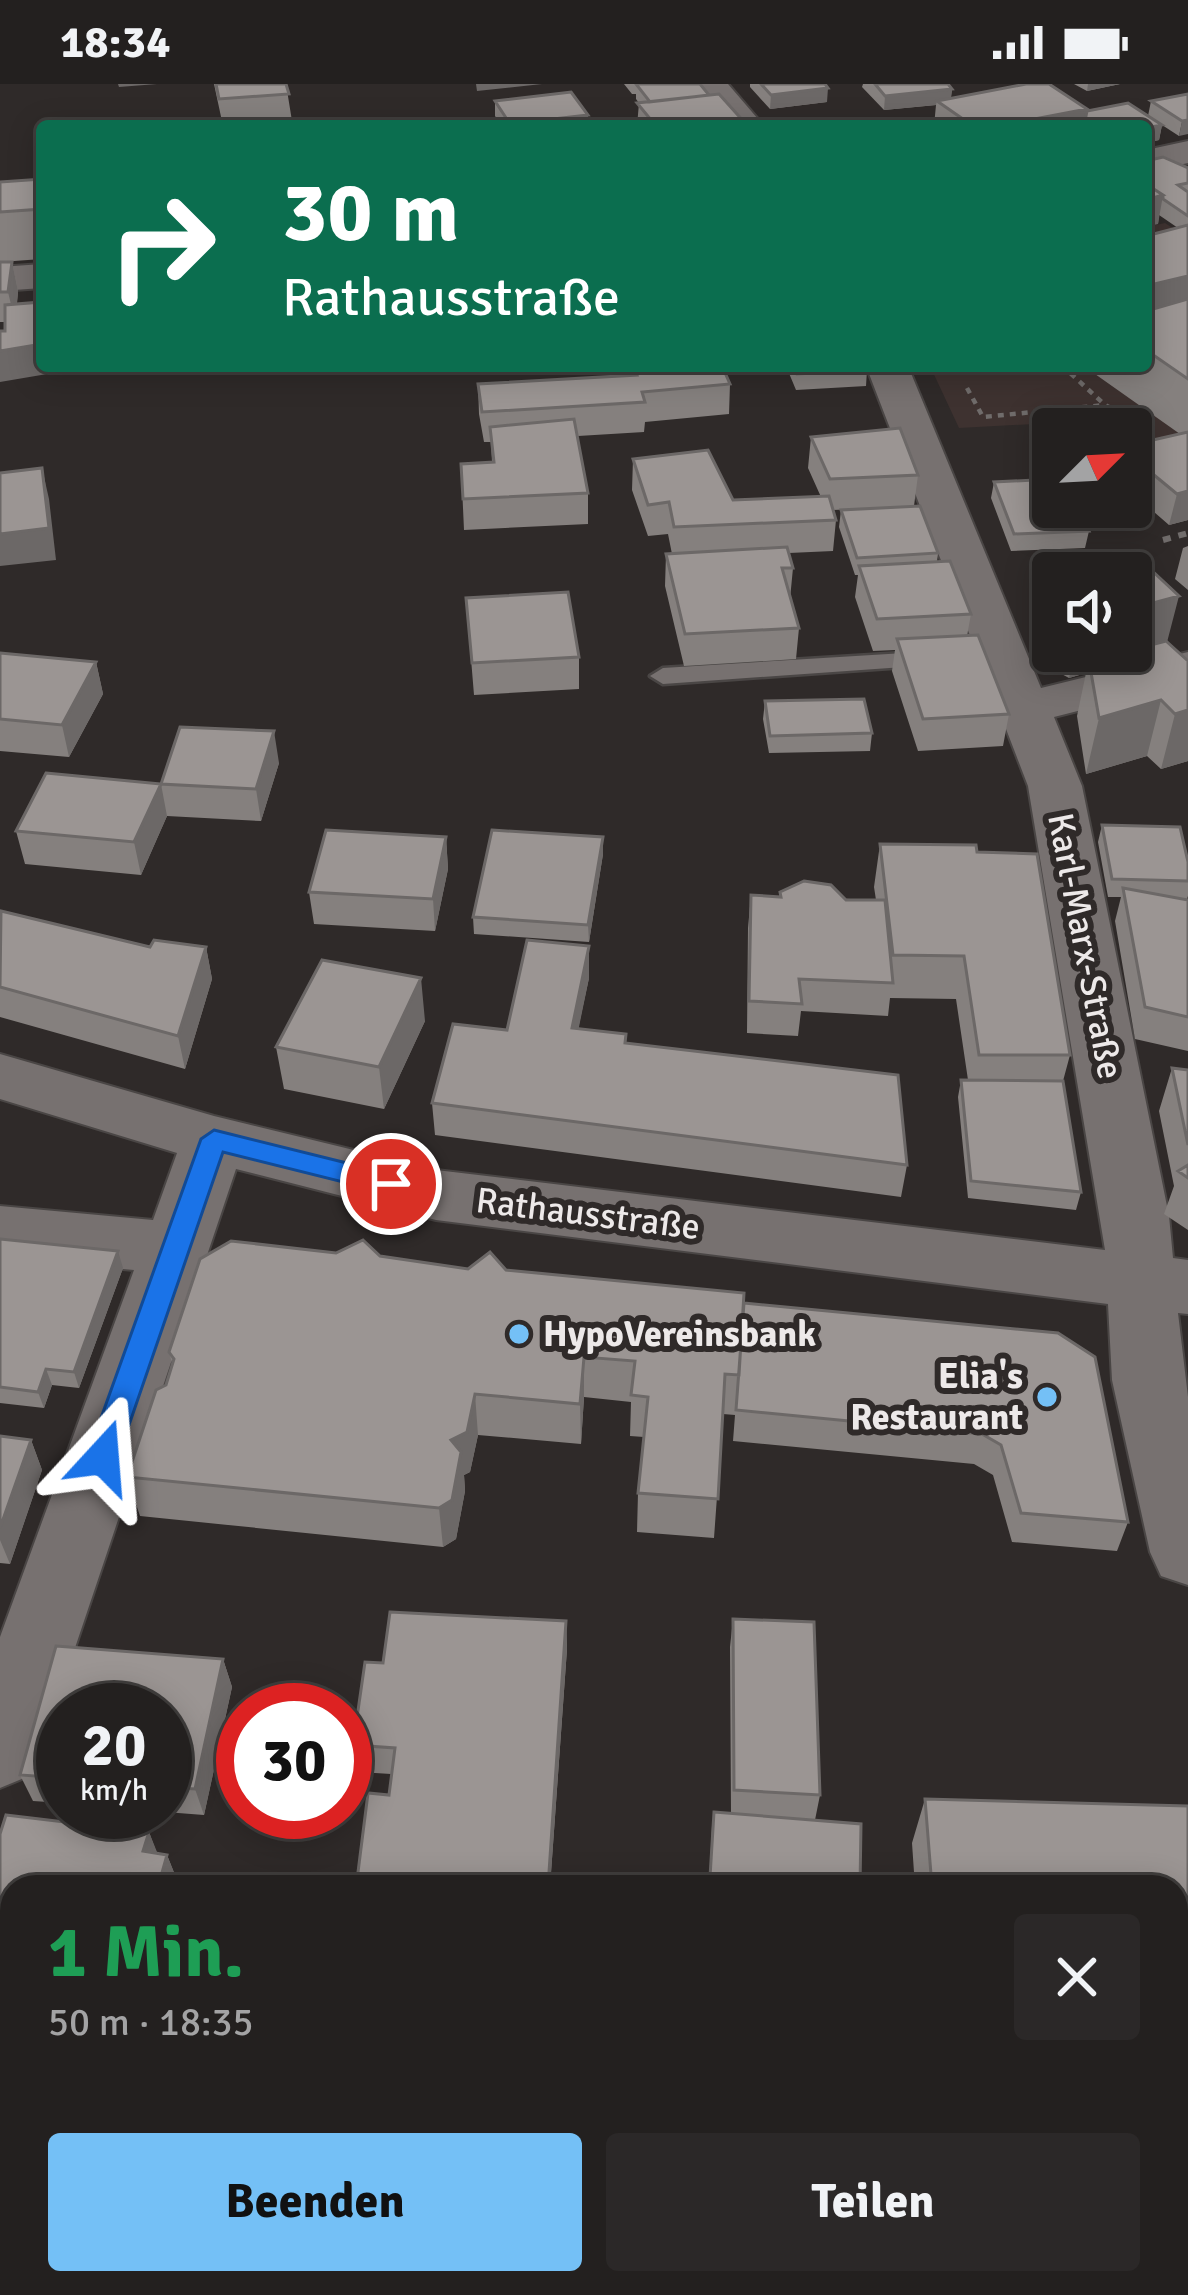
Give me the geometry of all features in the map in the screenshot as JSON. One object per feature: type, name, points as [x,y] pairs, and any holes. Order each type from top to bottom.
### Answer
[{"type":"street","points":[[710,84],[741,120]]},
{"type":"street","points":[[1152,159],[1188,152]]},
{"type":"street","points":[[0,279],[36,276]]},
{"type":"street","name":"Karl-Marx-Straße","points":[[889,372],[982,656],[1025,705],[1059,808],[1136,1216],[1164,1285],[1148,1380],[1188,1552]]},
{"type":"street","points":[[1025,705],[1071,700],[1188,667]]},
{"type":"street","name":"Rathausstraße","points":[[0,1076],[214,1139],[436,1195],[1164,1285]]},
{"type":"street","points":[[0,1749],[214,1139]]},
{"type":"street","points":[[0,1232],[176,1248]]},
{"type":"lane","points":[[663,676],[982,656]]},
{"type":"path","points":[[1069,372],[1105,405],[1156,433]]},
{"type":"path","points":[[964,383],[983,417],[1105,405]]},
{"type":"path","points":[[1163,540],[1188,533]]},
{"type":"shaded area","points":[[1165,223],[1188,238],[1188,455],[1152,439],[1152,408],[1032,408],[1032,424],[959,428],[933,372],[1152,372],[1152,226]]},
{"type":"building","points":[[216,84],[286,84],[289,94],[219,99]]},
{"type":"building","points":[[636,84],[700,84],[709,95],[650,102]]},
{"type":"building","points":[[761,84],[825,84],[828,88],[771,95]]},
{"type":"building","points":[[875,84],[948,84],[952,89],[885,96]]},
{"type":"building","points":[[1049,84],[1087,109],[1029,120],[964,120],[937,101]]},
{"type":"building","points":[[571,92],[588,115],[507,120],[495,101]]},
{"type":"building","points":[[719,94],[742,120],[651,120],[637,103]]},
{"type":"building","points":[[1188,94],[1188,120],[1182,121],[1151,101]]},
{"type":"building","points":[[1128,103],[1162,125],[1152,127],[1152,120],[1085,120],[1087,111]]},
{"type":"building","points":[[1163,157],[1188,168],[1188,183],[1178,185],[1188,192],[1188,216],[1152,188],[1152,160]]},
{"type":"building","points":[[36,179],[36,209],[0,212],[0,182]]},
{"type":"building","points":[[1188,225],[1188,276],[1152,285],[1152,234]]},
{"type":"building","points":[[0,262],[12,262],[8,292],[0,292]]},
{"type":"building","points":[[1188,299],[1188,379],[1152,354],[1152,309]]},
{"type":"building","points":[[36,302],[36,345],[0,351],[5,305]]},
{"type":"building","points":[[725,372],[730,384],[642,392],[645,402],[482,412],[478,384]]},
{"type":"building","points":[[574,419],[588,493],[463,499],[461,464],[494,462],[490,427]]},
{"type":"building","points":[[900,428],[918,475],[830,479],[811,437]]},
{"type":"building","points":[[1188,432],[1188,491],[1177,494],[1152,473],[1152,440]]},
{"type":"building","points":[[708,450],[733,500],[829,496],[836,520],[674,527],[669,502],[648,505],[633,459]]},
{"type":"building","points":[[42,468],[49,528],[0,534],[0,473]]},
{"type":"building","points":[[1032,480],[1032,528],[1089,531],[1014,534],[994,482]]},
{"type":"building","points":[[920,506],[938,553],[857,558],[841,510]]},
{"type":"building","points":[[787,547],[793,568],[782,568],[799,628],[685,634],[666,554]]},
{"type":"building","points":[[950,561],[971,614],[877,619],[859,566]]},
{"type":"building","points":[[1152,571],[1179,596],[1152,603]]},
{"type":"building","points":[[568,592],[579,657],[472,663],[466,598]]},
{"type":"building","points":[[978,635],[1009,714],[923,719],[897,639]]},
{"type":"building","points":[[1166,641],[1188,661],[1188,710],[1175,714],[1161,700],[1099,718],[1091,672],[1152,672],[1152,645]]},
{"type":"building","points":[[0,653],[96,662],[62,725],[0,719]]},
{"type":"building","points":[[864,699],[872,733],[770,736],[765,701]]},
{"type":"building","points":[[180,727],[274,731],[256,789],[161,784]]},
{"type":"building","points":[[46,773],[161,784],[134,842],[16,831]]},
{"type":"building","points":[[1102,825],[1180,827],[1188,881],[1112,879]]},
{"type":"building","points":[[326,830],[446,837],[433,899],[309,892]]},
{"type":"building","points":[[492,830],[603,837],[588,925],[473,917]]},
{"type":"building","points":[[880,844],[976,845],[977,852],[1037,854],[1070,1055],[979,1055],[964,956],[893,955]]},
{"type":"building","points":[[804,881],[831,885],[846,900],[885,900],[893,983],[799,979],[802,1004],[749,1001],[751,895],[781,897],[780,892]]},
{"type":"building","points":[[1123,888],[1188,900],[1188,1017],[1145,1007]]},
{"type":"building","points":[[1,911],[150,947],[154,940],[206,947],[178,1036],[0,987]]},
{"type":"building","points":[[527,940],[589,946],[572,1028],[626,1034],[625,1043],[898,1075],[907,1165],[432,1103],[453,1024],[507,1030]]},
{"type":"building","points":[[322,960],[421,978],[379,1067],[276,1047]]},
{"type":"building","points":[[1172,1068],[1188,1070],[1188,1145]]},
{"type":"building","points":[[961,1080],[1063,1081],[1081,1192],[971,1181]]},
{"type":"building","points":[[0,1239],[118,1251],[74,1372],[46,1369],[38,1392],[0,1387]]},
{"type":"building","points":[[363,1240],[380,1256],[468,1269],[490,1252],[506,1270],[744,1293],[739,1375],[725,1374],[718,1499],[638,1493],[648,1397],[631,1395],[635,1361],[584,1357],[580,1404],[475,1394],[467,1432],[451,1440],[461,1452],[452,1500],[439,1508],[127,1477],[156,1390],[166,1385],[174,1359],[169,1352],[200,1259],[231,1241],[336,1253]]},
{"type":"building","points":[[744,1303],[1058,1333],[1095,1357],[1128,1522],[1021,1513],[1001,1445],[982,1434],[736,1410]]},
{"type":"building","points":[[0,1436],[31,1440],[0,1528]]},
{"type":"building","points":[[390,1612],[566,1621],[549,1875],[358,1875],[362,1839],[372,1839],[372,1793],[389,1795],[395,1748],[372,1746],[372,1683],[362,1683],[365,1662],[383,1663]]},
{"type":"building","points":[[733,1619],[814,1622],[820,1795],[734,1790]]},
{"type":"building","points":[[56,1646],[223,1659],[195,1789],[192,1683],[46,1683]]},
{"type":"building","points":[[36,1718],[36,1776],[20,1775]]},
{"type":"building","points":[[925,1799],[1188,1806],[1188,1875],[931,1875]]},
{"type":"building","points":[[714,1812],[861,1824],[860,1875],[710,1875]]},
{"type":"building","points":[[6,1815],[36,1819],[36,1839],[147,1839],[143,1851],[167,1855],[161,1875],[0,1875],[0,1834]]},
{"type":"place","name":"HypoVereinsbank","points":[[519,1334]]},
{"type":"place","name":"Elia's Restaurant","points":[[1047,1397]]},
{"type":"route","points":[[103,1457],[214,1139],[391,1184]]}]
